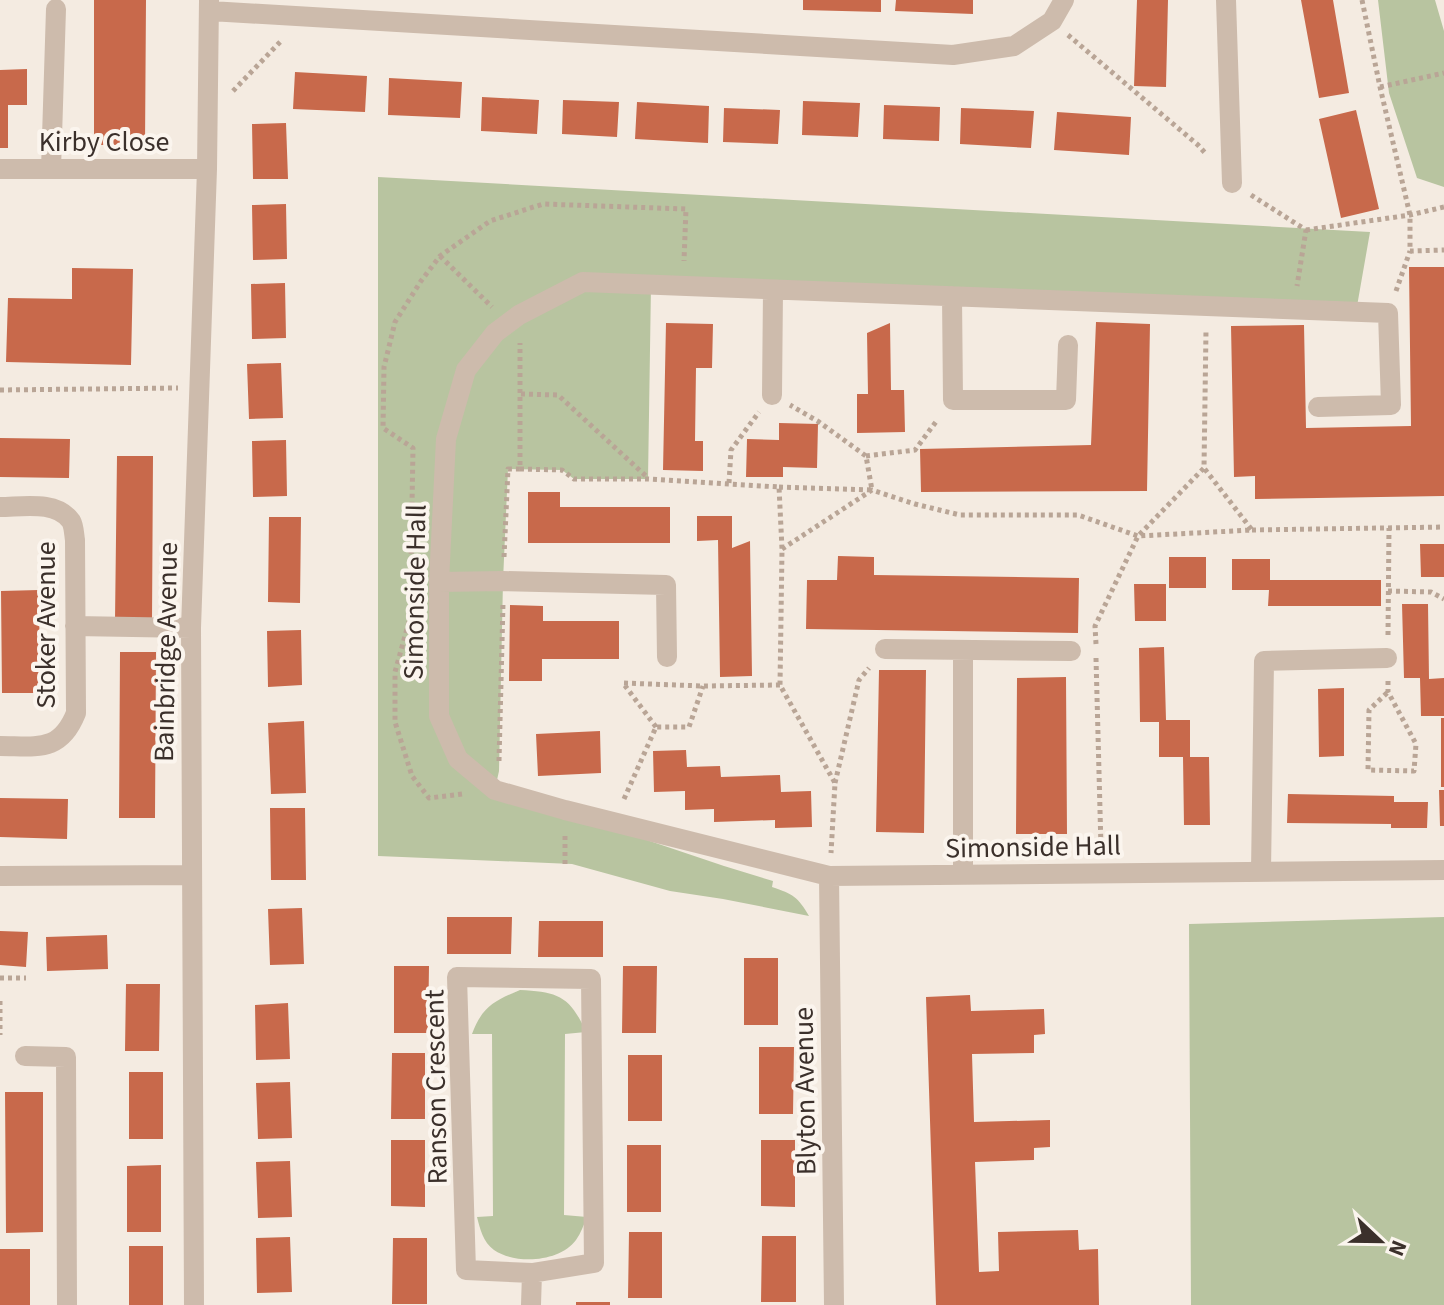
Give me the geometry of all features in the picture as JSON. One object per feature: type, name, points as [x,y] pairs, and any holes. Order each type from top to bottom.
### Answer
[{"type":"street","points":[[210,5],[306,16],[953,55],[1014,46],[1052,21],[1064,0]]},
{"type":"street","points":[[1226,0],[1232,183]]},
{"type":"street","name":"Bainbridge Avenue","points":[[194,1305],[191,628],[210,5]]},
{"type":"street","points":[[51,169],[56,9]]},
{"type":"street","name":"Kirby Close","points":[[0,169],[207,169]]},
{"type":"street","name":"Simonside Hall","points":[[1388,313],[583,282],[519,315],[495,333],[466,370],[446,439],[439,582],[439,716],[458,759],[495,790],[829,876],[1444,870]]},
{"type":"street","points":[[772,395],[773,290]]},
{"type":"street","points":[[952,296],[953,400],[1066,400],[1068,345]]},
{"type":"street","points":[[1318,407],[1391,405],[1388,313]]},
{"type":"street","name":"Stoker Avenue","points":[[0,507],[47,507],[61,512],[73,523],[76,713],[70,728],[60,739],[43,746],[0,746]]},
{"type":"street","points":[[439,582],[666,585],[667,657]]},
{"type":"street","points":[[75,626],[191,628]]},
{"type":"street","points":[[885,649],[1071,651]]},
{"type":"street","points":[[963,650],[963,875]]},
{"type":"street","points":[[1261,872],[1264,661],[1387,658]]},
{"type":"street","points":[[0,876],[192,875]]},
{"type":"street","name":"Blyton Avenue","points":[[829,876],[834,1305]]},
{"type":"street","name":"Ranson Crescent","points":[[457,977],[591,979],[594,1263],[532,1273],[466,1270],[457,977]]},
{"type":"street","points":[[25,1056],[66,1057],[67,1305]]},
{"type":"street","points":[[531,1305],[532,1273]]},
{"type":"path","points":[[1362,0],[1410,215],[1410,251],[1388,313]]},
{"type":"path","points":[[208,117],[306,16]]},
{"type":"path","points":[[1052,21],[1198,145],[1232,183],[1306,230],[1444,207]]},
{"type":"path","points":[[1380,87],[1444,73]]},
{"type":"path","points":[[1293,309],[1306,230]]},
{"type":"path","points":[[1410,251],[1444,250]]},
{"type":"path","points":[[440,256],[497,312],[519,315],[520,469]]},
{"type":"path","points":[[1206,307],[1204,468],[1252,530]]},
{"type":"path","points":[[0,390],[199,388]]},
{"type":"path","points":[[521,394],[558,395],[648,479]]},
{"type":"path","points":[[729,483],[731,450],[772,395],[819,422],[866,456],[915,450],[953,400]]},
{"type":"path","points":[[866,456],[872,490]]},
{"type":"path","points":[[1101,873],[1095,626],[1138,536],[1204,468]]},
{"type":"path","points":[[495,790],[499,771],[508,469],[562,470],[574,479],[648,479],[872,490],[960,515],[1078,515],[1138,536],[1252,530],[1444,527]]},
{"type":"path","points":[[779,487],[782,549],[780,685],[835,783]]},
{"type":"path","points":[[782,549],[872,490]]},
{"type":"path","points":[[1388,591],[1431,592],[1444,599]]},
{"type":"path","points":[[829,876],[835,783],[859,680],[885,649]]},
{"type":"path","points":[[656,727],[623,683],[780,685]]},
{"type":"path","points":[[656,727],[689,727],[703,686]]},
{"type":"path","points":[[614,822],[656,727]]},
{"type":"path","points":[[0,978],[26,978]]},
{"type":"path","points":[[0,1001],[0,1035]]},
{"type":"green space","points":[[1378,0],[1435,0],[1444,31],[1444,187],[1417,178],[1389,93]]},
{"type":"green space","points":[[378,177],[1370,232],[1356,312],[651,285],[648,479],[574,479],[562,470],[508,469],[499,771],[495,789],[773,881],[772,887],[794,897],[809,916],[670,891],[572,864],[378,856]]},
{"type":"green space","points":[[1444,917],[1444,1305],[1191,1305],[1189,924]]},
{"type":"green space","points":[[520,990],[544,992],[561,998],[574,1011],[586,1032],[565,1034],[564,1215],[587,1217],[578,1237],[569,1247],[560,1253],[537,1259],[514,1258],[494,1250],[485,1239],[477,1217],[493,1216],[492,1034],[472,1034],[480,1017],[490,1006]]},
{"type":"building","points":[[94,0],[146,0],[145,145],[94,145]]},
{"type":"building","points":[[803,0],[881,0],[881,12],[803,10]]},
{"type":"building","points":[[896,0],[973,0],[973,14],[895,11]]},
{"type":"building","points":[[1137,0],[1168,0],[1166,87],[1134,86]]},
{"type":"building","points":[[1301,0],[1333,0],[1349,93],[1319,98]]},
{"type":"building","points":[[27,69],[27,105],[8,105],[8,148],[0,148],[0,70]]},
{"type":"building","points":[[295,72],[367,76],[365,112],[293,109]]},
{"type":"building","points":[[389,78],[462,82],[460,118],[388,115]]},
{"type":"building","points":[[482,97],[539,100],[537,134],[481,131]]},
{"type":"building","points":[[563,100],[619,102],[617,137],[562,134]]},
{"type":"building","points":[[803,101],[860,103],[858,137],[802,135]]},
{"type":"building","points":[[637,102],[709,106],[708,143],[635,139]]},
{"type":"building","points":[[884,105],[940,107],[939,141],[883,139]]},
{"type":"building","points":[[724,108],[780,110],[778,144],[723,142]]},
{"type":"building","points":[[961,108],[1034,111],[1031,148],[960,144]]},
{"type":"building","points":[[1356,110],[1379,209],[1341,218],[1319,119]]},
{"type":"building","points":[[1057,112],[1131,117],[1129,155],[1054,150]]},
{"type":"building","points":[[286,123],[288,179],[253,179],[252,124]]},
{"type":"building","points":[[286,204],[287,259],[253,260],[252,205]]},
{"type":"building","points":[[1409,267],[1444,267],[1444,496],[1255,499],[1255,476],[1234,477],[1231,326],[1304,325],[1306,428],[1411,426]]},
{"type":"building","points":[[72,268],[133,269],[131,365],[6,362],[8,298],[72,299]]},
{"type":"building","points":[[285,283],[286,338],[252,339],[251,284]]},
{"type":"building","points":[[1096,322],[1150,324],[1147,491],[921,492],[920,449],[1091,445]]},
{"type":"building","points":[[666,323],[713,324],[712,368],[696,368],[695,441],[703,441],[703,471],[663,470]]},
{"type":"building","points":[[890,323],[891,390],[904,390],[905,432],[857,433],[857,394],[868,394],[867,333]]},
{"type":"building","points":[[281,363],[283,418],[249,419],[247,364]]},
{"type":"building","points":[[779,423],[818,424],[817,468],[783,467],[783,477],[746,477],[747,439],[779,440]]},
{"type":"building","points":[[0,438],[70,439],[69,478],[0,477]]},
{"type":"building","points":[[286,440],[287,496],[253,497],[252,441]]},
{"type":"building","points":[[117,456],[153,456],[152,621],[115,621]]},
{"type":"building","points":[[528,492],[560,492],[560,507],[670,507],[670,543],[528,543]]},
{"type":"building","points":[[697,516],[732,516],[732,548],[750,541],[752,676],[720,677],[718,540],[697,541]]},
{"type":"building","points":[[269,517],[301,517],[300,603],[268,602]]},
{"type":"building","points":[[1420,544],[1444,544],[1444,577],[1421,577]]},
{"type":"building","points":[[838,556],[874,557],[874,575],[1079,578],[1078,633],[806,629],[807,580],[837,580]]},
{"type":"building","points":[[1169,557],[1206,557],[1206,588],[1169,588]]},
{"type":"building","points":[[1232,559],[1270,559],[1270,580],[1381,580],[1381,606],[1268,606],[1269,590],[1232,590]]},
{"type":"building","points":[[1134,584],[1166,584],[1166,621],[1135,621]]},
{"type":"building","points":[[39,590],[40,693],[2,693],[1,591]]},
{"type":"building","points":[[1402,604],[1428,604],[1429,679],[1444,678],[1444,716],[1421,716],[1420,678],[1404,678]]},
{"type":"building","points":[[510,605],[543,606],[543,621],[619,621],[619,659],[542,659],[542,681],[509,681]]},
{"type":"building","points":[[301,630],[302,685],[268,687],[267,631]]},
{"type":"building","points":[[1164,647],[1166,720],[1190,720],[1190,757],[1209,757],[1210,825],[1184,825],[1183,757],[1159,757],[1159,722],[1140,722],[1139,648]]},
{"type":"building","points":[[120,652],[156,652],[155,818],[119,818]]},
{"type":"building","points":[[879,670],[926,670],[924,833],[876,832]]},
{"type":"building","points":[[1066,677],[1067,834],[1016,834],[1017,678]]},
{"type":"building","points":[[1344,688],[1344,756],[1319,757],[1318,689]]},
{"type":"building","points":[[1441,718],[1444,718],[1444,787],[1441,787]]},
{"type":"building","points":[[304,721],[306,793],[271,794],[268,723]]},
{"type":"building","points":[[600,731],[601,773],[538,776],[536,734]]},
{"type":"building","points":[[686,750],[687,767],[720,766],[721,777],[780,775],[781,792],[811,791],[812,827],[775,828],[775,820],[714,822],[714,809],[685,810],[685,791],[654,792],[653,751]]},
{"type":"building","points":[[1439,790],[1444,790],[1444,826],[1440,826]]},
{"type":"building","points":[[1288,794],[1394,796],[1394,802],[1428,802],[1427,828],[1391,828],[1391,824],[1287,823]]},
{"type":"building","points":[[0,798],[68,799],[67,839],[0,837]]},
{"type":"building","points":[[270,808],[305,808],[306,880],[271,880]]},
{"type":"building","points":[[302,908],[304,964],[270,965],[268,909]]},
{"type":"building","points":[[447,917],[512,917],[511,954],[447,954]]},
{"type":"building","points":[[539,921],[603,921],[603,957],[538,957]]},
{"type":"building","points":[[0,931],[28,932],[26,967],[0,965]]},
{"type":"building","points":[[107,935],[108,969],[47,971],[46,937]]},
{"type":"building","points":[[744,958],[778,958],[778,1025],[744,1025]]},
{"type":"building","points":[[394,966],[429,966],[428,1033],[394,1033]]},
{"type":"building","points":[[623,966],[657,966],[656,1033],[622,1033]]},
{"type":"building","points":[[126,984],[160,984],[159,1051],[125,1051]]},
{"type":"building","points":[[970,995],[971,1011],[1044,1009],[1045,1034],[1034,1035],[1034,1053],[972,1054],[974,1122],[1050,1120],[1050,1147],[1034,1148],[1034,1160],[975,1162],[979,1272],[999,1271],[998,1232],[1078,1230],[1079,1250],[1098,1249],[1099,1305],[936,1305],[926,997]]},
{"type":"building","points":[[288,1003],[290,1059],[256,1060],[255,1005]]},
{"type":"building","points":[[759,1047],[794,1047],[793,1114],[759,1114]]},
{"type":"building","points":[[392,1053],[425,1053],[425,1119],[391,1119]]},
{"type":"building","points":[[628,1055],[662,1055],[662,1121],[628,1121]]},
{"type":"building","points":[[129,1072],[163,1072],[163,1139],[129,1139]]},
{"type":"building","points":[[290,1082],[292,1138],[258,1139],[256,1083]]},
{"type":"building","points":[[5,1092],[43,1092],[43,1232],[6,1233]]},
{"type":"building","points":[[391,1140],[425,1140],[425,1207],[391,1206]]},
{"type":"building","points":[[761,1140],[795,1140],[795,1207],[761,1206]]},
{"type":"building","points":[[627,1145],[661,1145],[661,1212],[627,1212]]},
{"type":"building","points":[[290,1161],[292,1217],[258,1218],[256,1162]]},
{"type":"building","points":[[161,1165],[161,1232],[127,1232],[127,1166]]},
{"type":"building","points":[[629,1232],[662,1232],[662,1298],[628,1298]]},
{"type":"building","points":[[762,1236],[796,1236],[796,1302],[761,1302]]},
{"type":"building","points":[[290,1237],[292,1292],[257,1293],[256,1238]]},
{"type":"building","points":[[393,1238],[427,1238],[427,1304],[392,1304]]},
{"type":"building","points":[[129,1246],[163,1246],[163,1305],[129,1305]]},
{"type":"building","points":[[0,1249],[30,1249],[30,1305],[0,1305]]},
{"type":"building","points":[[576,1302],[610,1302],[610,1305],[576,1305]]}]
